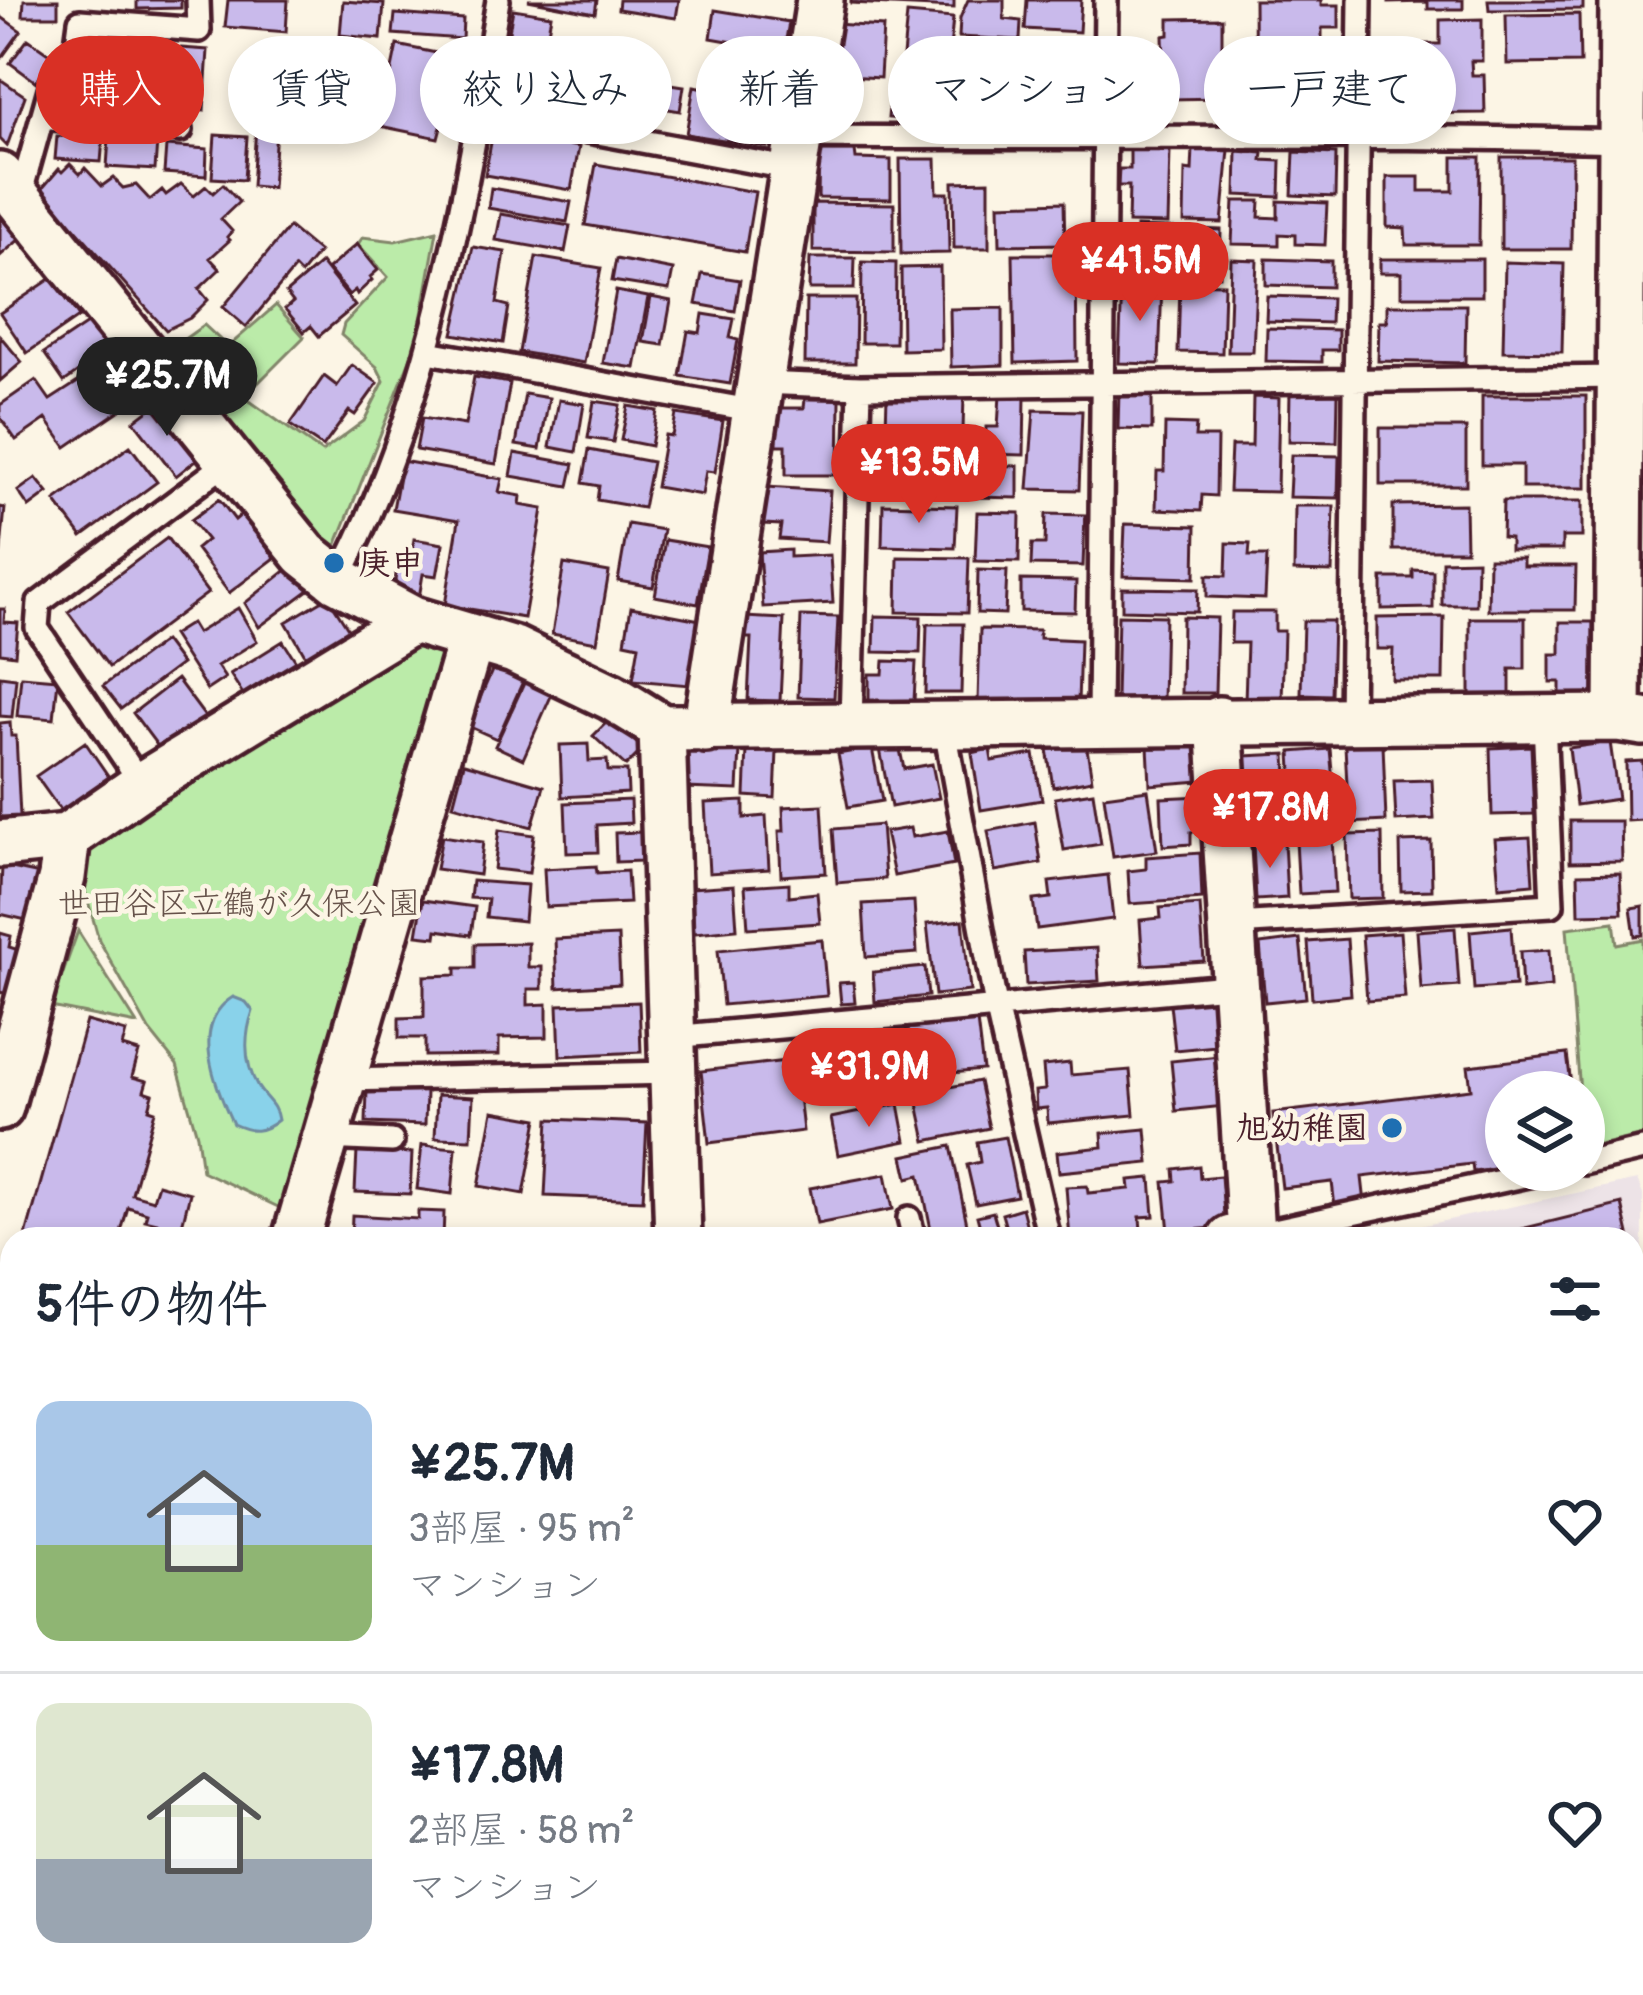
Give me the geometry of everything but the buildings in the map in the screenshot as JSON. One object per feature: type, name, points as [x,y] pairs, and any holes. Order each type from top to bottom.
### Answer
[{"type":"street","points":[[678,1227],[672,1055],[684,728],[758,397],[820,0]]},
{"type":"street","points":[[10,186],[305,554],[338,580],[413,620],[514,650],[684,728],[1219,719],[1630,720],[1632,587],[1620,376],[1630,150],[1622,0]]},
{"type":"street","points":[[0,844],[67,838],[142,785],[413,620]]},
{"type":"street","points":[[300,1227],[471,638]]},
{"type":"street","points":[[1219,719],[1238,985],[1241,1227]]},
{"type":"street","points":[[0,1107],[62,877],[67,838]]},
{"type":"lane","points":[[78,36],[80,22],[199,30],[198,0]]},
{"type":"lane","points":[[492,36],[498,0]]},
{"type":"lane","points":[[1106,0],[1106,36]]},
{"type":"lane","points":[[1360,0],[1360,36]]},
{"type":"lane","points":[[10,186],[36,130]]},
{"type":"lane","points":[[672,137],[796,153],[995,144]]},
{"type":"lane","points":[[1456,140],[1630,150]]},
{"type":"lane","points":[[338,580],[360,538],[428,352],[473,144]]},
{"type":"lane","points":[[1099,722],[1106,144]]},
{"type":"lane","points":[[1351,722],[1359,144]]},
{"type":"lane","points":[[428,352],[758,397],[860,387],[1620,376]]},
{"type":"lane","points":[[851,723],[860,387]]},
{"type":"lane","points":[[142,785],[37,628],[39,603],[228,462]]},
{"type":"lane","points":[[1234,924],[1552,905],[1544,720]]},
{"type":"lane","points":[[944,723],[996,1006],[1046,1227]]},
{"type":"lane","points":[[343,1080],[672,1055],[996,1006],[1238,985]]},
{"type":"lane","points":[[326,1138],[392,1141]]},
{"type":"lane","points":[[1605,1158],[1643,1149]]},
{"type":"lane","points":[[1287,1227],[1485,1184]]},
{"type":"shaded area","points":[[1637,1180],[1643,1195],[1643,1227],[1416,1227],[1585,1191],[1605,1191],[1605,1187]]},
{"type":"green space","points":[[437,231],[417,342],[336,546],[325,548],[169,350],[204,325],[228,347],[276,305],[304,337],[244,397],[322,452],[364,421],[384,381],[377,367],[341,335],[344,324],[388,277],[358,244],[363,237],[395,241]]},
{"type":"green space","name":"世田谷区立鶴が久保公園","points":[[410,635],[460,646],[295,1215],[202,1171],[177,1065],[149,1030],[99,940],[71,841]]},
{"type":"green space","points":[[1614,922],[1617,944],[1643,939],[1643,1135],[1605,1144],[1605,1071],[1578,1071],[1567,928]]},
{"type":"green space","points":[[78,931],[137,1024],[51,1007]]},
{"type":"water","points":[[233,997],[253,1011],[247,1040],[250,1069],[277,1115],[278,1120],[262,1129],[233,1124],[213,1074],[212,1023]]},
{"type":"place","name":"庚申","points":[[334,563]]},
{"type":"place","name":"旭幼稚園","points":[[1392,1128]]}]
